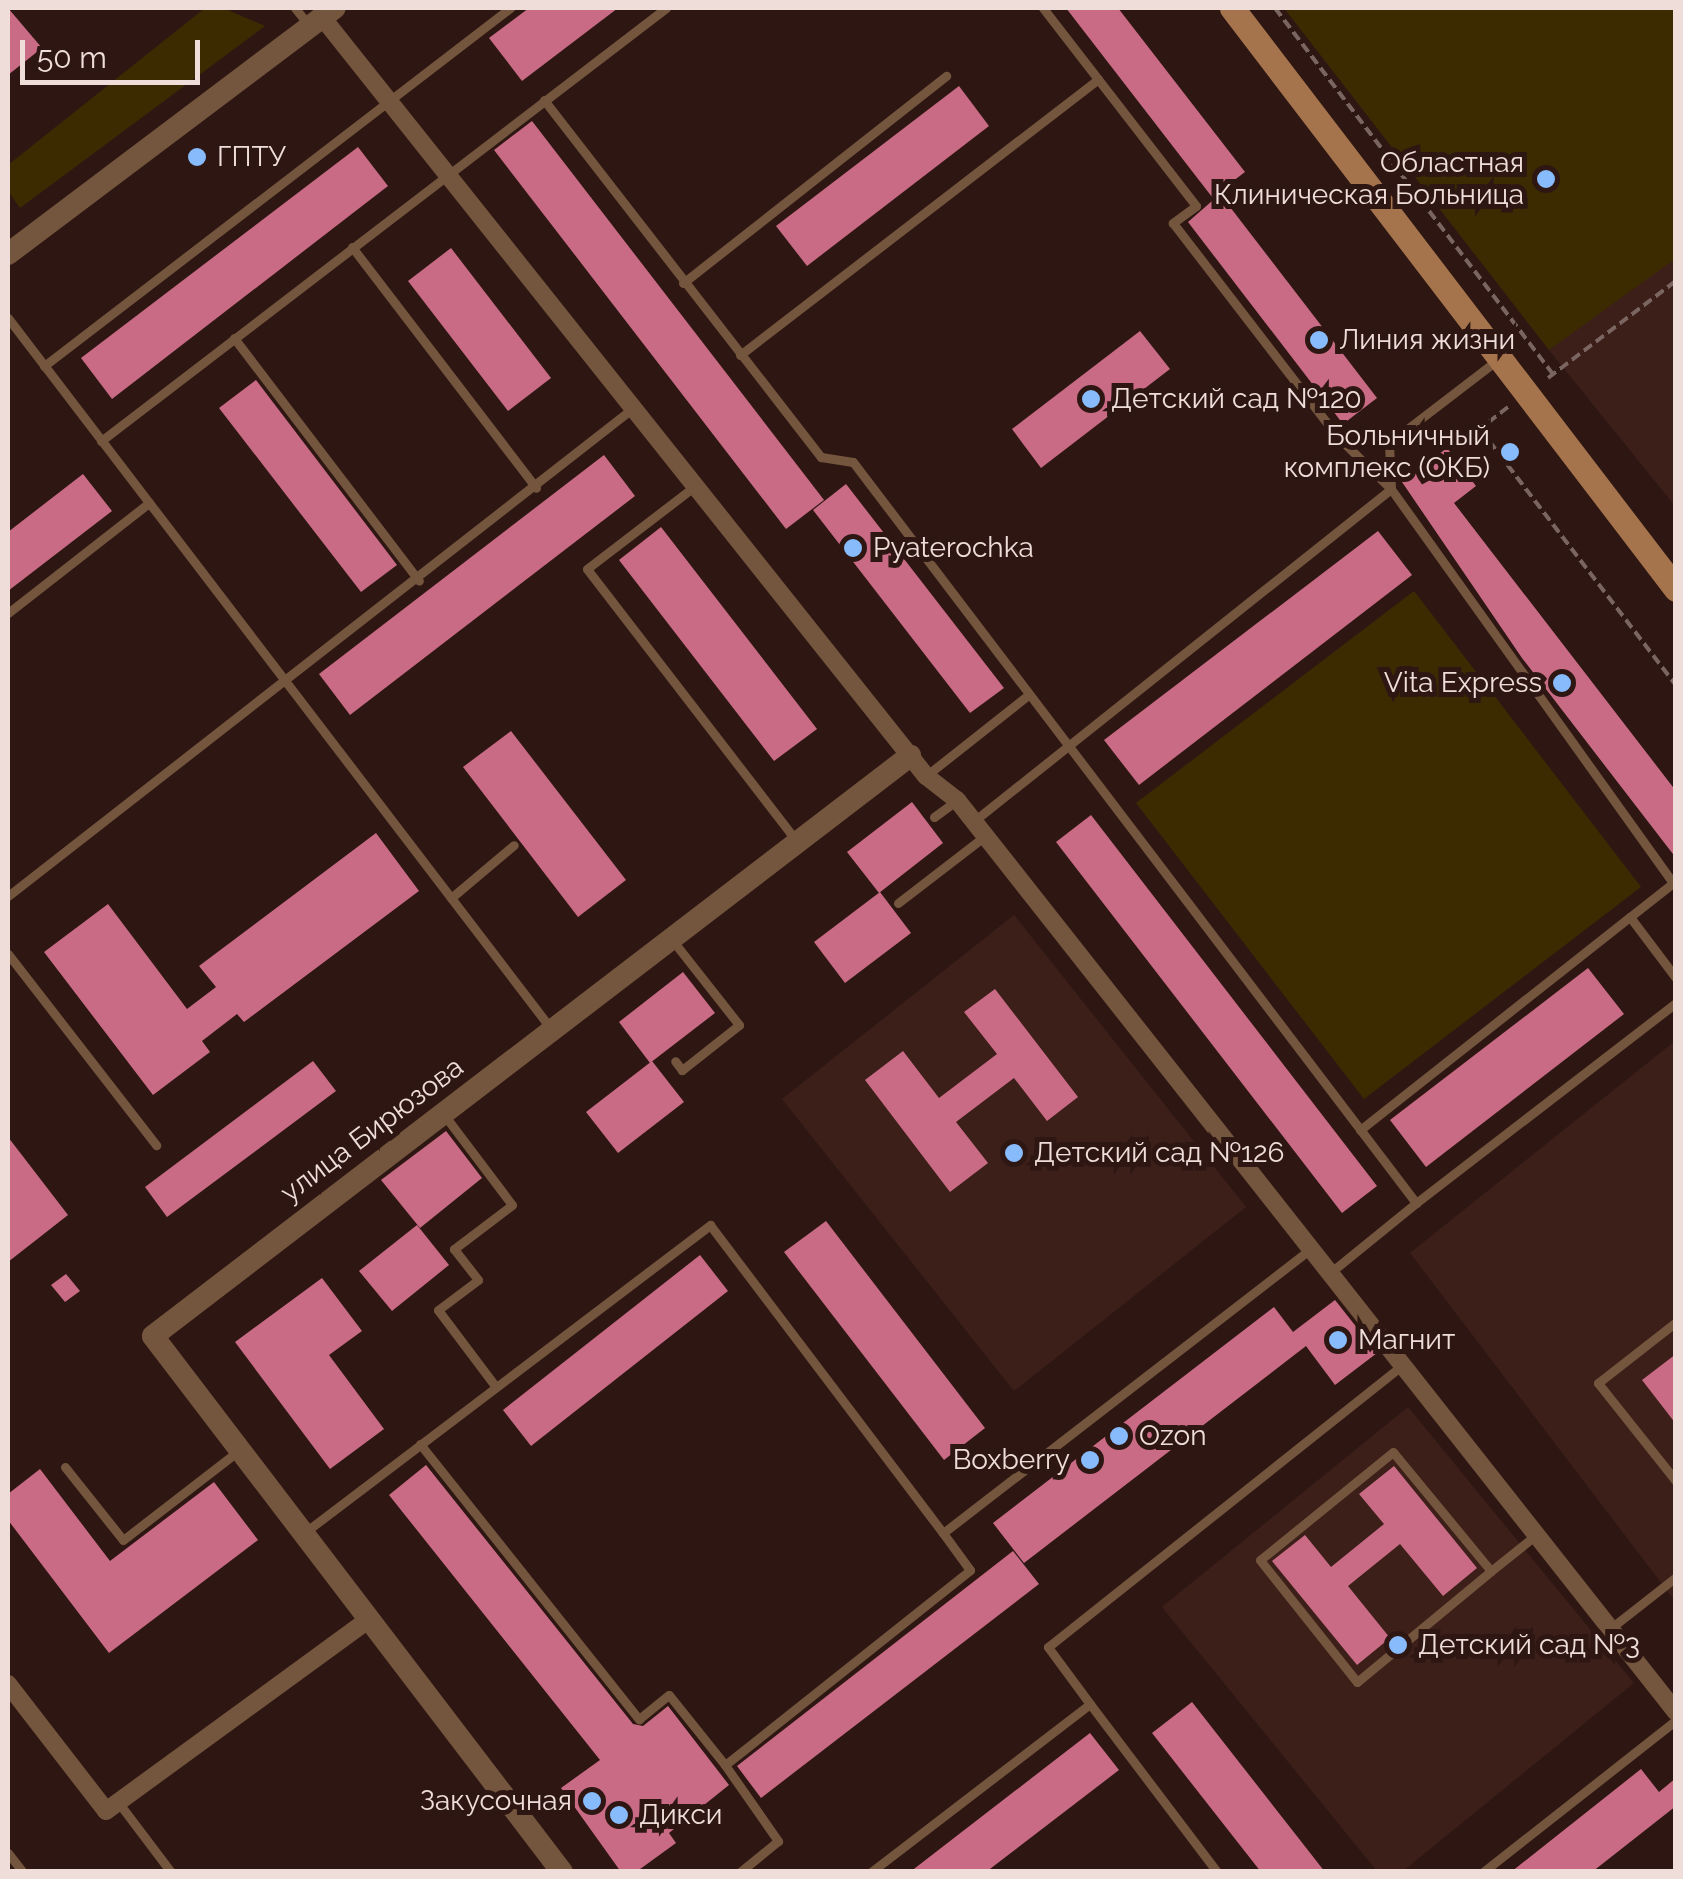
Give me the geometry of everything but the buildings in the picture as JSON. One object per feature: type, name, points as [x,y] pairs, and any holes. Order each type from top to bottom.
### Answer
[{"type":"main road","points":[[1232,8],[1676,590]]},
{"type":"street","points":[[8,254],[322,17],[926,776],[957,800],[1676,1712]]},
{"type":"street","name":"улица Бирюзова","points":[[562,1872],[365,1622],[152,1336],[910,756]]},
{"type":"street","points":[[8,1684],[106,1811],[365,1622]]},
{"type":"lane","points":[[295,8],[322,17]]},
{"type":"lane","points":[[44,366],[510,8]]},
{"type":"lane","points":[[102,441],[446,173],[666,8]]},
{"type":"lane","points":[[1043,8],[1196,206],[1173,223],[1338,437],[1391,489],[1673,883],[1360,1130]]},
{"type":"lane","points":[[683,283],[946,76]]},
{"type":"lane","points":[[740,355],[1098,79]]},
{"type":"lane","points":[[544,100],[821,457],[852,462],[1066,748],[1416,1202]]},
{"type":"lane","points":[[352,247],[536,488]]},
{"type":"lane","points":[[8,318],[552,1030]]},
{"type":"lane","points":[[234,338],[420,581]]},
{"type":"lane","points":[[1391,489],[1389,443],[1500,358]]},
{"type":"lane","points":[[8,896],[284,680],[420,581],[634,408]]},
{"type":"lane","points":[[695,486],[587,569],[797,842]]},
{"type":"lane","points":[[898,902],[1066,748],[1391,489]]},
{"type":"lane","points":[[8,612],[149,503]]},
{"type":"lane","points":[[926,776],[1027,696]]},
{"type":"lane","points":[[934,817],[957,800]]},
{"type":"lane","points":[[450,898],[514,845]]},
{"type":"lane","points":[[1630,916],[1676,978]]},
{"type":"lane","points":[[672,939],[739,1025],[678,1065],[689,1080]]},
{"type":"lane","points":[[8,954],[156,1145]]},
{"type":"lane","points":[[1330,1273],[1416,1202],[1676,1003]]},
{"type":"lane","points":[[443,1114],[512,1205],[454,1249],[478,1280],[438,1310],[496,1386]]},
{"type":"lane","points":[[301,1536],[710,1224],[970,1570],[724,1765]]},
{"type":"lane","points":[[944,1533],[1310,1249]]},
{"type":"lane","points":[[1676,1322],[1598,1384],[1676,1481]]},
{"type":"lane","points":[[1217,1872],[1048,1647],[1402,1365]]},
{"type":"lane","points":[[420,1444],[639,1719],[669,1696],[724,1765],[778,1841],[744,1870]]},
{"type":"lane","points":[[66,1467],[123,1540],[238,1451]]},
{"type":"lane","points":[[1491,1572],[1393,1452],[1260,1560],[1356,1682],[1491,1572],[1536,1534]]},
{"type":"lane","points":[[1610,1629],[1676,1578]]},
{"type":"lane","points":[[871,1872],[1090,1704]]},
{"type":"lane","points":[[1484,1872],[1676,1720]]},
{"type":"lane","points":[[118,1802],[170,1872]]},
{"type":"lane","points":[[8,1853],[23,1872]]},
{"type":"path","points":[[1275,8],[1553,374]]},
{"type":"path","points":[[1676,281],[1480,428],[1676,684]]},
{"type":"shaded area","points":[[205,8],[223,8],[265,26],[20,208],[8,191],[8,165]]},
{"type":"shaded area","name":"Областная Клиническая Больница","points":[[1284,8],[1675,8],[1675,506],[1549,350]]},
{"type":"shaded area","name":"Областная Клиническая Больница","points":[[1284,8],[1675,8],[1675,259],[1549,350]]},
{"type":"shaded area","points":[[1414,591],[1641,887],[1364,1099],[1136,803]]},
{"type":"shaded area","name":"Детский сад №126","points":[[1014,915],[1246,1207],[1014,1391],[782,1099]]},
{"type":"shaded area","points":[[1675,1041],[1675,1601],[1410,1253]]},
{"type":"shaded area","name":"Детский сад №3","points":[[1408,1407],[1634,1683],[1403,1871],[1377,1871],[1162,1607]]},
{"type":"place","name":"ГПТУ","points":[[197,157]]},
{"type":"place","name":"Областная Клиническая Больница","points":[[1546,179]]},
{"type":"place","name":"Линия жизни","points":[[1319,340]]},
{"type":"place","name":"Детский сад №120","points":[[1091,399]]},
{"type":"place","name":"Больничный комплекс (ОКБ)","points":[[1510,452]]},
{"type":"place","name":"Pyaterochka","points":[[853,548]]},
{"type":"place","name":"Vita Express","points":[[1562,683]]},
{"type":"place","name":"Детский сад №126","points":[[1014,1153]]},
{"type":"place","name":"Магнит","points":[[1338,1340]]},
{"type":"place","name":"Ozon","points":[[1119,1436]]},
{"type":"place","name":"Boxberry","points":[[1090,1460]]},
{"type":"place","name":"Детский сад №3","points":[[1398,1645]]},
{"type":"place","name":"Закусочная","points":[[592,1801]]},
{"type":"place","name":"Дикси","points":[[619,1815]]}]
